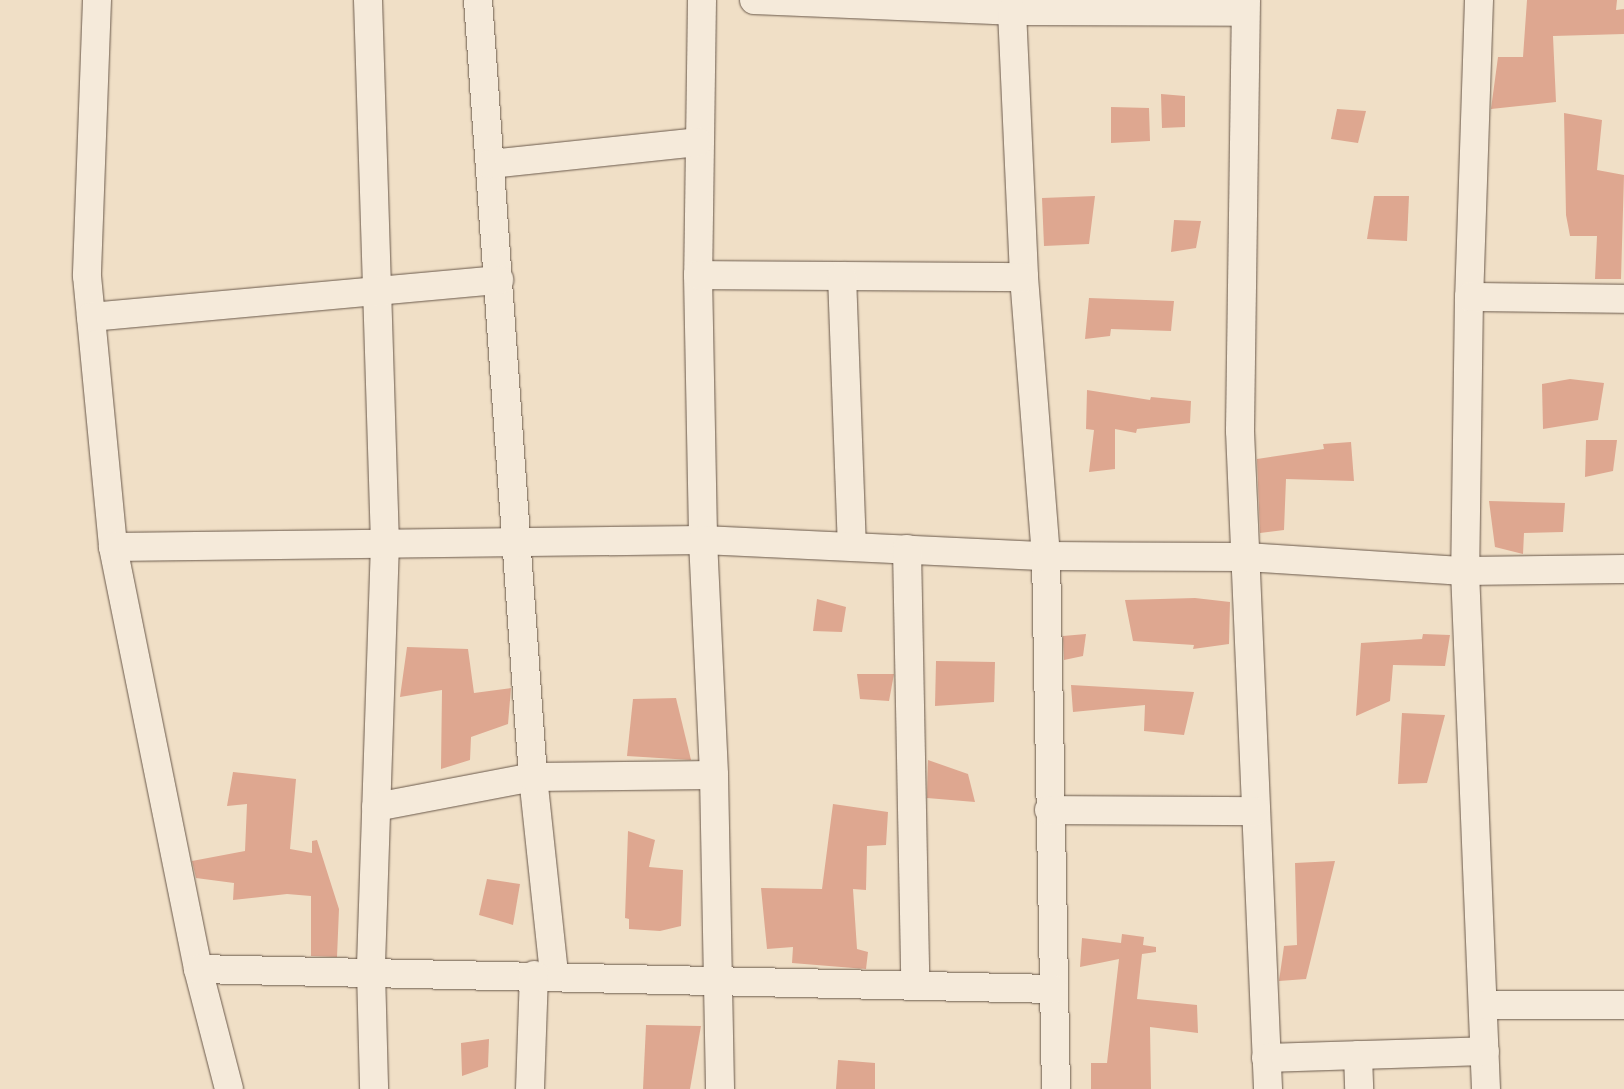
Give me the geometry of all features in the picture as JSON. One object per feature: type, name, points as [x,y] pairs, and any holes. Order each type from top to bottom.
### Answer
[{"type":"street","points":[[97,0],[87,276],[113,547],[198,969],[229,1089]]},
{"type":"street","points":[[368,0],[375,291],[385,543],[371,971],[374,1089]]},
{"type":"street","points":[[478,0],[518,541],[544,975],[530,1089]]},
{"type":"street","points":[[702,0],[698,142],[698,275],[703,540],[714,775],[720,1089]]},
{"type":"street","points":[[754,0],[883,2],[1012,11],[1245,6],[1240,431],[1268,1089]]},
{"type":"street","points":[[1479,0],[1468,298],[1465,571],[1486,1089]]},
{"type":"street","points":[[1012,11],[1024,277],[1046,556],[1049,810],[1056,1089]]},
{"type":"street","points":[[490,164],[698,142]]},
{"type":"street","points":[[698,275],[1024,277]]},
{"type":"street","points":[[842,276],[852,545]]},
{"type":"street","points":[[91,316],[499,280]]},
{"type":"street","points":[[1468,298],[1624,299]]},
{"type":"street","points":[[113,547],[703,540],[852,545],[1046,556],[1246,558],[1465,571],[1624,569]]},
{"type":"street","points":[[907,549],[915,985]]},
{"type":"street","points":[[376,807],[533,777],[714,775]]},
{"type":"street","points":[[1049,810],[1256,811]]},
{"type":"street","points":[[198,969],[718,979],[1053,989]]},
{"type":"street","points":[[1484,1005],[1624,1005]]},
{"type":"street","points":[[1266,1058],[1485,1051]]},
{"type":"street","points":[[1358,1055],[1359,1089]]},
{"type":"building","points":[[1527,0],[1617,0],[1616,10],[1624,9],[1624,34],[1553,36],[1556,102],[1491,109],[1498,57],[1523,57]]},
{"type":"building","points":[[1161,94],[1185,96],[1185,127],[1162,128]]},
{"type":"building","points":[[1111,107],[1149,108],[1150,141],[1111,143]]},
{"type":"building","points":[[1337,109],[1366,111],[1358,143],[1331,139]]},
{"type":"building","points":[[1564,113],[1602,120],[1597,170],[1624,175],[1621,279],[1595,279],[1597,236],[1570,236],[1566,215]]},
{"type":"building","points":[[1095,196],[1089,244],[1044,246],[1042,198]]},
{"type":"building","points":[[1374,196],[1409,196],[1407,241],[1367,239]]},
{"type":"building","points":[[1174,220],[1201,221],[1196,248],[1171,252]]},
{"type":"building","points":[[1089,298],[1174,301],[1171,331],[1111,329],[1110,336],[1085,339]]},
{"type":"building","points":[[1570,379],[1604,383],[1598,420],[1543,429],[1542,384]]},
{"type":"building","points":[[1087,390],[1150,400],[1151,397],[1191,401],[1190,423],[1137,429],[1136,433],[1115,429],[1115,469],[1089,472],[1094,430],[1086,429]]},
{"type":"building","points":[[1586,440],[1617,440],[1613,471],[1585,477]]},
{"type":"building","points":[[1351,442],[1354,481],[1286,479],[1284,530],[1260,533],[1257,459],[1324,449],[1323,444]]},
{"type":"building","points":[[1489,501],[1565,503],[1563,532],[1524,533],[1523,554],[1495,547]]},
{"type":"building","points":[[1195,598],[1230,602],[1229,644],[1193,649],[1194,645],[1133,641],[1125,600]]},
{"type":"building","points":[[817,599],[846,607],[842,632],[813,631]]},
{"type":"building","points":[[1086,634],[1083,656],[1064,660],[1063,636]]},
{"type":"building","points":[[1423,634],[1450,635],[1445,666],[1393,665],[1390,701],[1356,716],[1361,643],[1422,639]]},
{"type":"building","points":[[407,647],[468,649],[474,693],[511,688],[508,724],[471,737],[470,760],[441,769],[442,690],[400,697]]},
{"type":"building","points":[[936,661],[995,662],[994,702],[935,706]]},
{"type":"building","points":[[857,674],[894,674],[889,701],[860,699]]},
{"type":"building","points":[[1071,685],[1194,692],[1184,735],[1144,731],[1145,705],[1073,712]]},
{"type":"building","points":[[676,698],[691,760],[627,756],[633,699]]},
{"type":"building","points":[[1402,713],[1445,715],[1427,783],[1398,784]]},
{"type":"building","points":[[928,760],[968,774],[975,802],[927,798]]},
{"type":"building","points":[[233,772],[296,779],[290,849],[312,853],[312,841],[317,840],[339,909],[337,957],[311,956],[311,896],[287,894],[233,900],[234,883],[196,878],[192,861],[245,851],[247,804],[227,806]]},
{"type":"building","points":[[833,804],[888,812],[886,845],[867,846],[866,890],[853,889],[857,949],[868,952],[866,969],[792,963],[793,947],[767,949],[761,888],[822,889]]},
{"type":"building","points":[[628,831],[655,840],[649,867],[683,870],[681,926],[660,931],[629,929],[629,919],[625,918]]},
{"type":"building","points":[[1335,861],[1306,979],[1279,981],[1284,946],[1297,945],[1295,863]]},
{"type":"building","points":[[487,879],[520,884],[513,925],[479,915]]},
{"type":"building","points":[[1122,934],[1144,937],[1143,945],[1156,947],[1156,952],[1142,954],[1137,999],[1197,1005],[1198,1033],[1150,1027],[1151,1089],[1091,1089],[1091,1063],[1107,1063],[1119,959],[1080,967],[1082,938],[1121,943]]},
{"type":"building","points":[[646,1025],[701,1026],[690,1089],[643,1089]]},
{"type":"building","points":[[489,1039],[488,1067],[462,1076],[461,1043]]},
{"type":"building","points":[[838,1060],[875,1063],[875,1089],[836,1089]]}]
